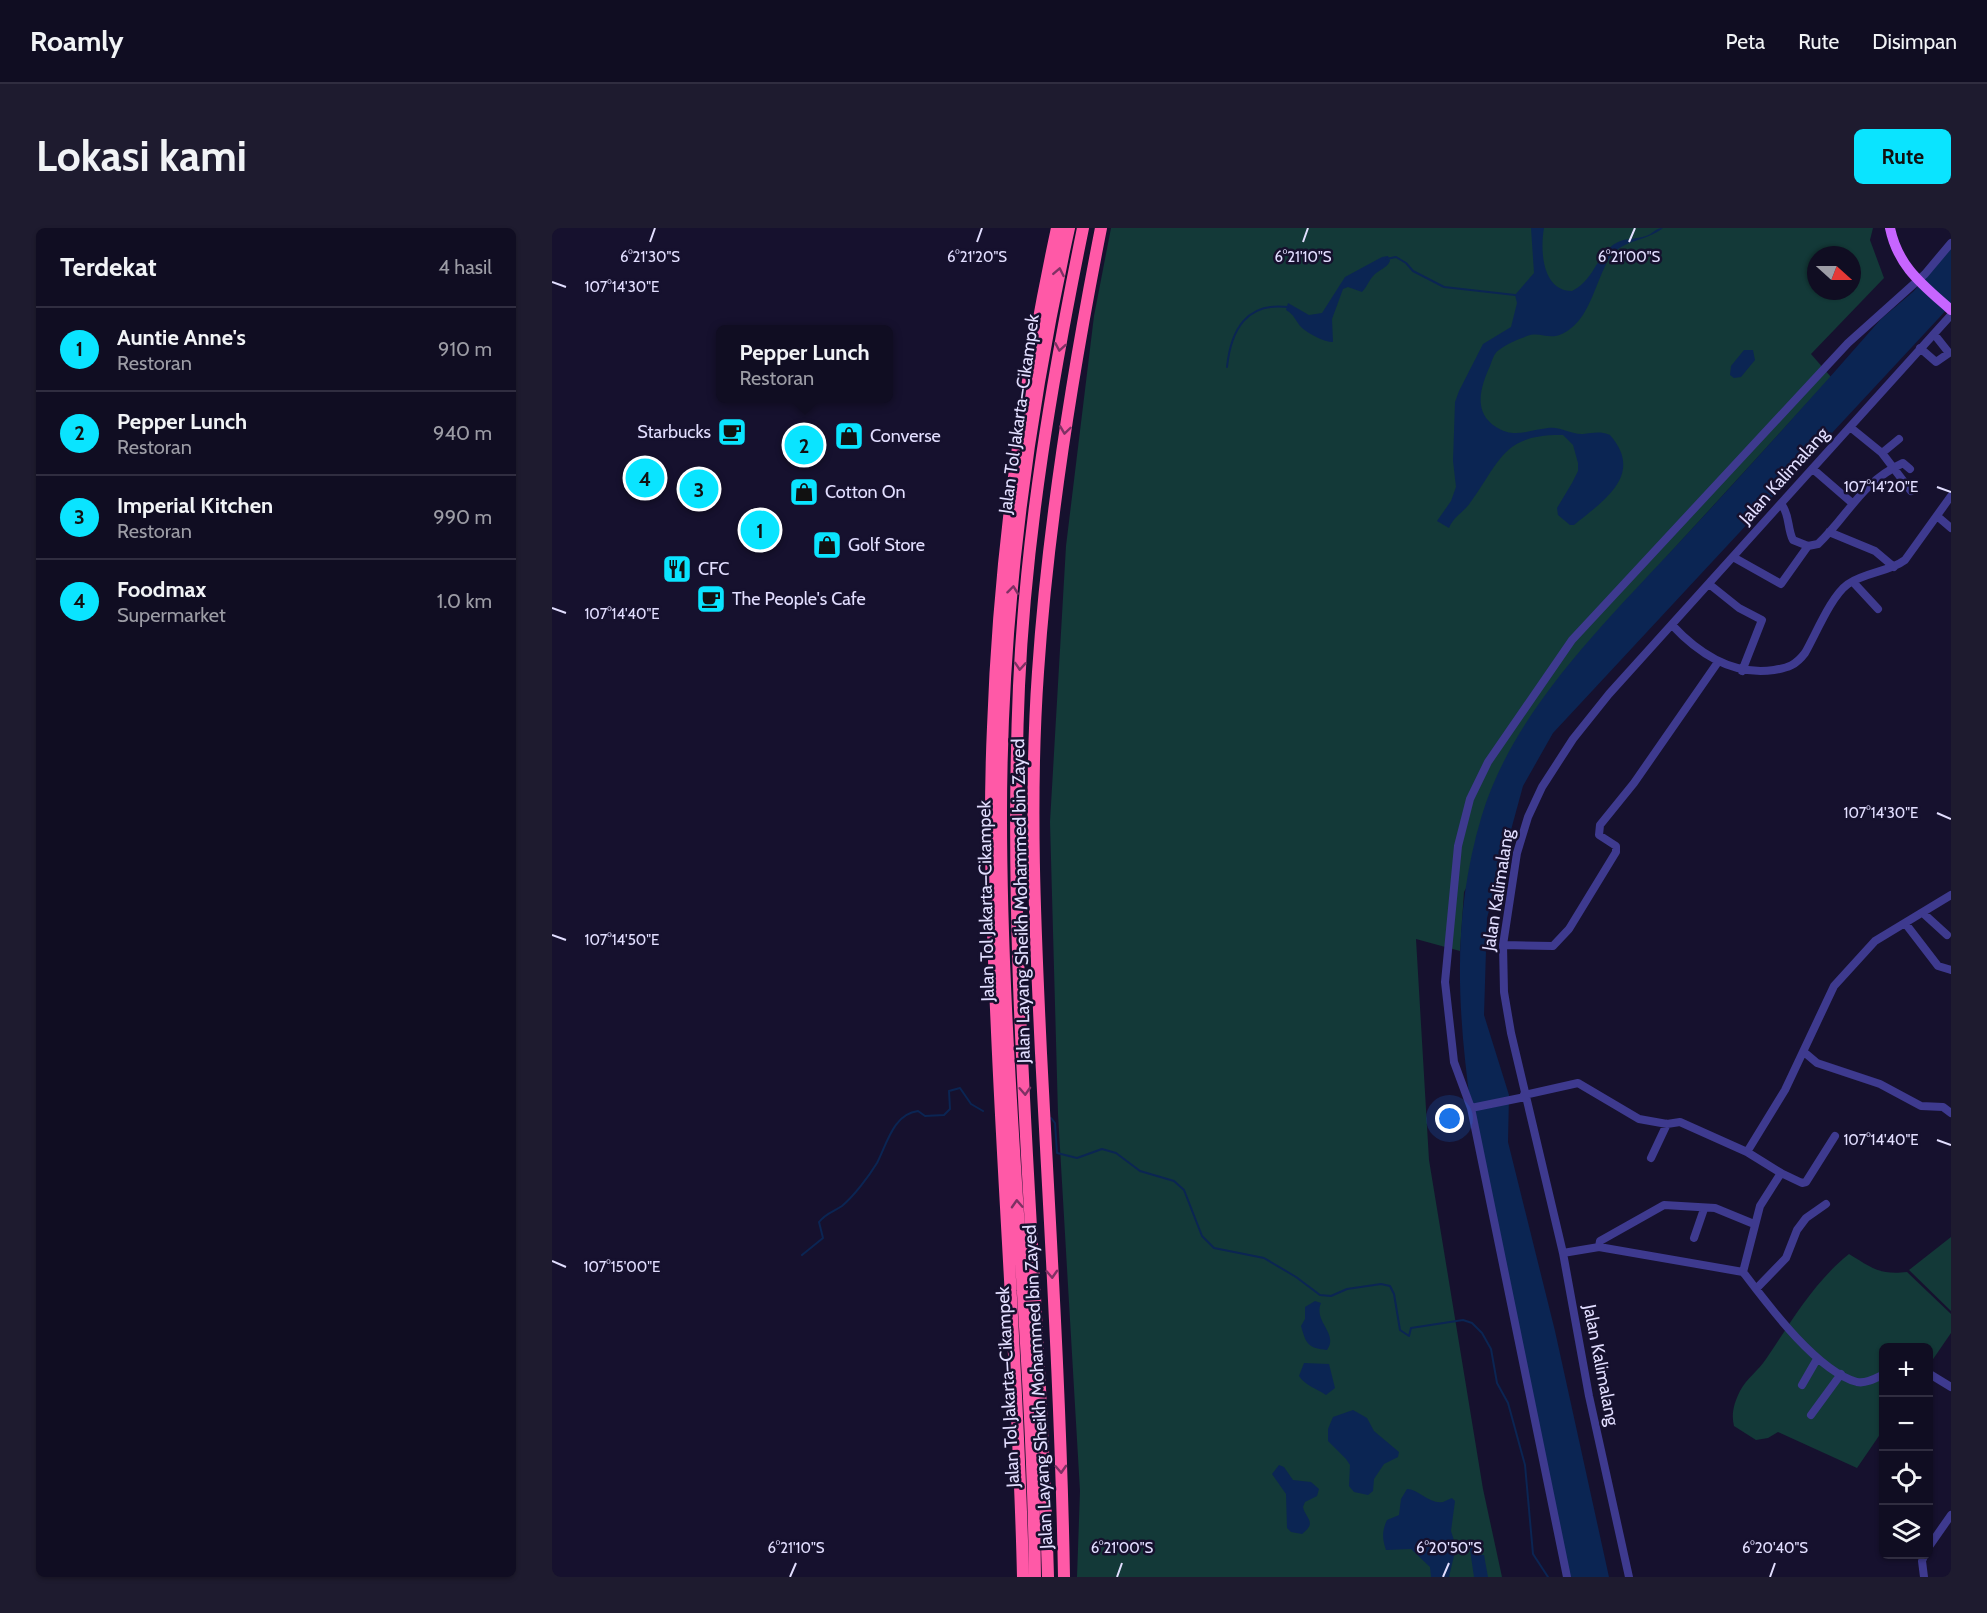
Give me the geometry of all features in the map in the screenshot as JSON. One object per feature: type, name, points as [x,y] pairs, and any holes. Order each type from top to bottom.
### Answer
[{"type":"highway","name":"Jalan Layang Sheikh Mohammed bin Zayed","points":[[1023,1577],[1017,1394],[994,967],[991,848],[993,729],[1000,610],[1011,508],[1057,228]]},
{"type":"highway","name":"Jalan Tol Jakarta–Cikampek","points":[[1035,1577],[1002,917],[1002,726],[1008,626],[1024,492],[1046,344],[1069,228]]},
{"type":"highway","name":"Jalan Tol Jakarta–Cikampek","points":[[1048,1577],[1044,1440],[1018,962],[1018,717],[1024,604],[1037,497],[1065,317],[1083,228]]},
{"type":"highway","name":"Jalan Layang Sheikh Mohammed bin Zayed","points":[[1064,1577],[1037,964],[1035,823],[1037,675],[1050,535],[1071,387],[1101,228]]},
{"type":"main road","points":[[1890,228],[1900,259],[1919,282],[1951,310]]},
{"type":"street","points":[[1567,1577],[1474,1108],[1454,1062],[1445,982],[1458,846],[1470,799],[1488,762],[1572,640],[1848,343],[1919,282],[1951,243]]},
{"type":"street","name":"Jalan Kalimalang","points":[[1629,1577],[1589,1396],[1563,1253],[1522,1097],[1504,992],[1503,945],[1519,844],[1542,787],[1573,739],[1609,694],[1814,470],[1951,315]]},
{"type":"street","points":[[1920,348],[1936,362],[1949,353],[1934,334]]},
{"type":"street","points":[[1850,427],[1882,453],[1911,491]]},
{"type":"street","points":[[1882,453],[1899,439]]},
{"type":"street","points":[[1782,505],[1788,514],[1788,528],[1794,540],[1808,546],[1818,544],[1851,502],[1893,468],[1904,463],[1910,469]]},
{"type":"street","points":[[1814,470],[1851,502]]},
{"type":"street","points":[[1672,625],[1694,646],[1718,662],[1742,671],[1763,672],[1796,663],[1840,593],[1853,582],[1871,572],[1894,567],[1905,560],[1951,496]]},
{"type":"street","points":[[1937,516],[1951,528]]},
{"type":"street","points":[[1829,532],[1875,551],[1894,567]]},
{"type":"street","points":[[1733,557],[1781,584],[1808,546]]},
{"type":"street","points":[[1853,582],[1878,609]]},
{"type":"street","points":[[1709,584],[1739,608],[1762,620],[1742,671]]},
{"type":"street","points":[[1503,945],[1553,946],[1569,929],[1616,852],[1616,846],[1599,835],[1600,825],[1634,783],[1718,662]]},
{"type":"street","points":[[1747,1152],[1785,1090],[1834,986],[1875,941],[1924,914],[1951,895]]},
{"type":"street","points":[[1924,914],[1947,935]]},
{"type":"street","points":[[1905,923],[1938,966],[1951,970]]},
{"type":"street","points":[[1804,1052],[1817,1063],[1880,1084],[1921,1106],[1942,1107],[1951,1113]]},
{"type":"street","points":[[1474,1108],[1578,1083],[1639,1119],[1667,1124],[1680,1122],[1747,1152],[1802,1183],[1806,1182],[1835,1136]]},
{"type":"street","points":[[1651,1158],[1667,1124]]},
{"type":"street","points":[[1743,1272],[1754,1224],[1767,1193],[1781,1173]]},
{"type":"street","points":[[1756,1289],[1786,1258],[1797,1230],[1806,1218],[1826,1204]]},
{"type":"street","points":[[1599,1247],[1600,1241],[1664,1205],[1715,1208],[1754,1224]]},
{"type":"street","points":[[1694,1238],[1704,1209]]},
{"type":"street","points":[[1563,1253],[1599,1247],[1743,1272],[1817,1359],[1841,1374],[1864,1382],[1879,1376]]},
{"type":"street","points":[[1802,1385],[1817,1359]]},
{"type":"street","points":[[1811,1415],[1841,1374]]},
{"type":"street","points":[[1933,1376],[1951,1387]]},
{"type":"street","points":[[1933,1542],[1951,1515]]},
{"type":"street","points":[[1923,1559],[1924,1577]]},
{"type":"green space","points":[[1111,228],[1873,228],[1870,240],[1884,278],[1811,354],[1831,377],[1616,612],[1464,892],[1460,951],[1416,939],[1429,1160],[1483,1489],[1502,1577],[1077,1577],[1080,1491],[1058,1114],[1050,822],[1066,546],[1094,316]]},
{"type":"green space","points":[[1951,1237],[1951,1311],[1909,1270]]},
{"type":"green space","points":[[1849,1254],[1882,1271],[1907,1272],[1951,1314],[1951,1333],[1933,1359],[1933,1343],[1879,1343],[1879,1436],[1857,1468],[1778,1432],[1768,1438],[1756,1440],[1734,1426],[1733,1417],[1738,1395],[1743,1387],[1763,1363],[1814,1290]]},
{"type":"water","points":[[1531,228],[1544,228],[1543,258],[1549,277],[1562,289],[1572,291],[1586,280],[1605,253],[1618,242],[1646,236],[1663,228],[1656,233],[1627,244],[1614,253],[1604,267],[1583,315],[1570,329],[1557,336],[1537,334],[1527,336],[1497,351],[1482,390],[1481,406],[1484,414],[1488,421],[1503,431],[1522,433],[1552,428],[1579,434],[1610,435],[1620,449],[1623,463],[1622,475],[1607,497],[1574,525],[1570,525],[1558,515],[1557,508],[1578,471],[1573,445],[1563,435],[1528,439],[1515,445],[1497,462],[1470,503],[1453,520],[1449,528],[1437,521],[1451,501],[1456,487],[1453,461],[1455,402],[1483,344],[1511,327],[1517,303],[1515,295],[1534,273]]},
{"type":"water","points":[[1951,245],[1951,305],[1553,733],[1523,786],[1487,918],[1484,1015],[1509,1095],[1508,1142],[1555,1331],[1609,1577],[1568,1577],[1471,1108],[1466,1070],[1460,997],[1462,925],[1472,852],[1482,815],[1497,775],[1518,736],[1542,699],[1570,663],[1881,319],[1914,291]]},
{"type":"water","points":[[1388,256],[1390,261],[1388,264],[1374,275],[1362,292],[1348,287],[1343,289],[1332,319],[1333,342],[1321,339],[1305,330],[1286,310],[1288,303],[1309,315],[1322,313],[1345,277]]},
{"type":"water","points":[[1744,350],[1753,350],[1755,360],[1741,377],[1734,378],[1730,375],[1731,366]]},
{"type":"water","points":[[1315,1301],[1321,1303],[1320,1316],[1330,1338],[1327,1350],[1309,1344],[1301,1326],[1305,1319],[1305,1307]]},
{"type":"water","points":[[1304,1363],[1329,1364],[1335,1388],[1326,1395],[1304,1382],[1299,1376]]},
{"type":"water","points":[[1353,1410],[1367,1418],[1374,1431],[1399,1452],[1398,1457],[1384,1464],[1374,1479],[1373,1491],[1368,1495],[1354,1492],[1349,1486],[1350,1465],[1328,1441],[1328,1429],[1333,1417]]},
{"type":"water","points":[[1279,1465],[1284,1467],[1293,1480],[1311,1482],[1319,1489],[1317,1496],[1305,1502],[1303,1507],[1310,1523],[1302,1534],[1291,1532],[1287,1528],[1286,1494],[1272,1474]]},
{"type":"water","points":[[1407,1489],[1438,1502],[1452,1498],[1455,1501],[1451,1531],[1456,1547],[1449,1577],[1431,1577],[1430,1567],[1411,1549],[1386,1550],[1383,1535],[1385,1524],[1387,1520],[1399,1515],[1401,1499]]},
{"type":"water","points":[[1478,1542],[1480,1555],[1484,1555],[1488,1577],[1474,1577],[1469,1543]]},
{"type":"waterway","points":[[1386,259],[1396,257],[1413,271],[1444,287],[1515,295]]},
{"type":"waterway","points":[[1227,367],[1232,341],[1244,321],[1262,309],[1288,307]]},
{"type":"waterway","points":[[802,1255],[823,1238],[819,1222],[842,1206],[861,1186],[877,1163],[892,1131],[902,1118],[918,1111],[925,1116],[944,1115],[950,1109],[949,1091],[960,1088],[971,1104],[983,1111]]},
{"type":"waterway","points":[[1051,1118],[1055,1123],[1057,1153],[1077,1158],[1102,1149],[1116,1153],[1140,1171],[1174,1181],[1184,1190],[1202,1236],[1214,1248],[1264,1258],[1320,1295],[1331,1296],[1347,1289],[1381,1284],[1390,1286],[1394,1294],[1400,1330],[1409,1336],[1411,1328],[1463,1320],[1472,1323],[1482,1333],[1491,1349],[1497,1383],[1508,1403],[1525,1465],[1533,1554],[1548,1577]]},
{"type":"place","name":"Starbucks","points":[[732,432]]},
{"type":"place","name":"Converse","points":[[849,436]]},
{"type":"place","name":"Pepper Lunch","points":[[804,445]]},
{"type":"place","name":"Foodmax","points":[[645,478]]},
{"type":"place","name":"Imperial Kitchen","points":[[699,489]]},
{"type":"place","name":"Cotton On","points":[[804,492]]},
{"type":"place","name":"Auntie Anne's","points":[[760,530]]},
{"type":"place","name":"Golf Store","points":[[827,545]]},
{"type":"place","name":"CFC","points":[[677,569]]},
{"type":"place","name":"The People's Cafe","points":[[711,599]]}]
